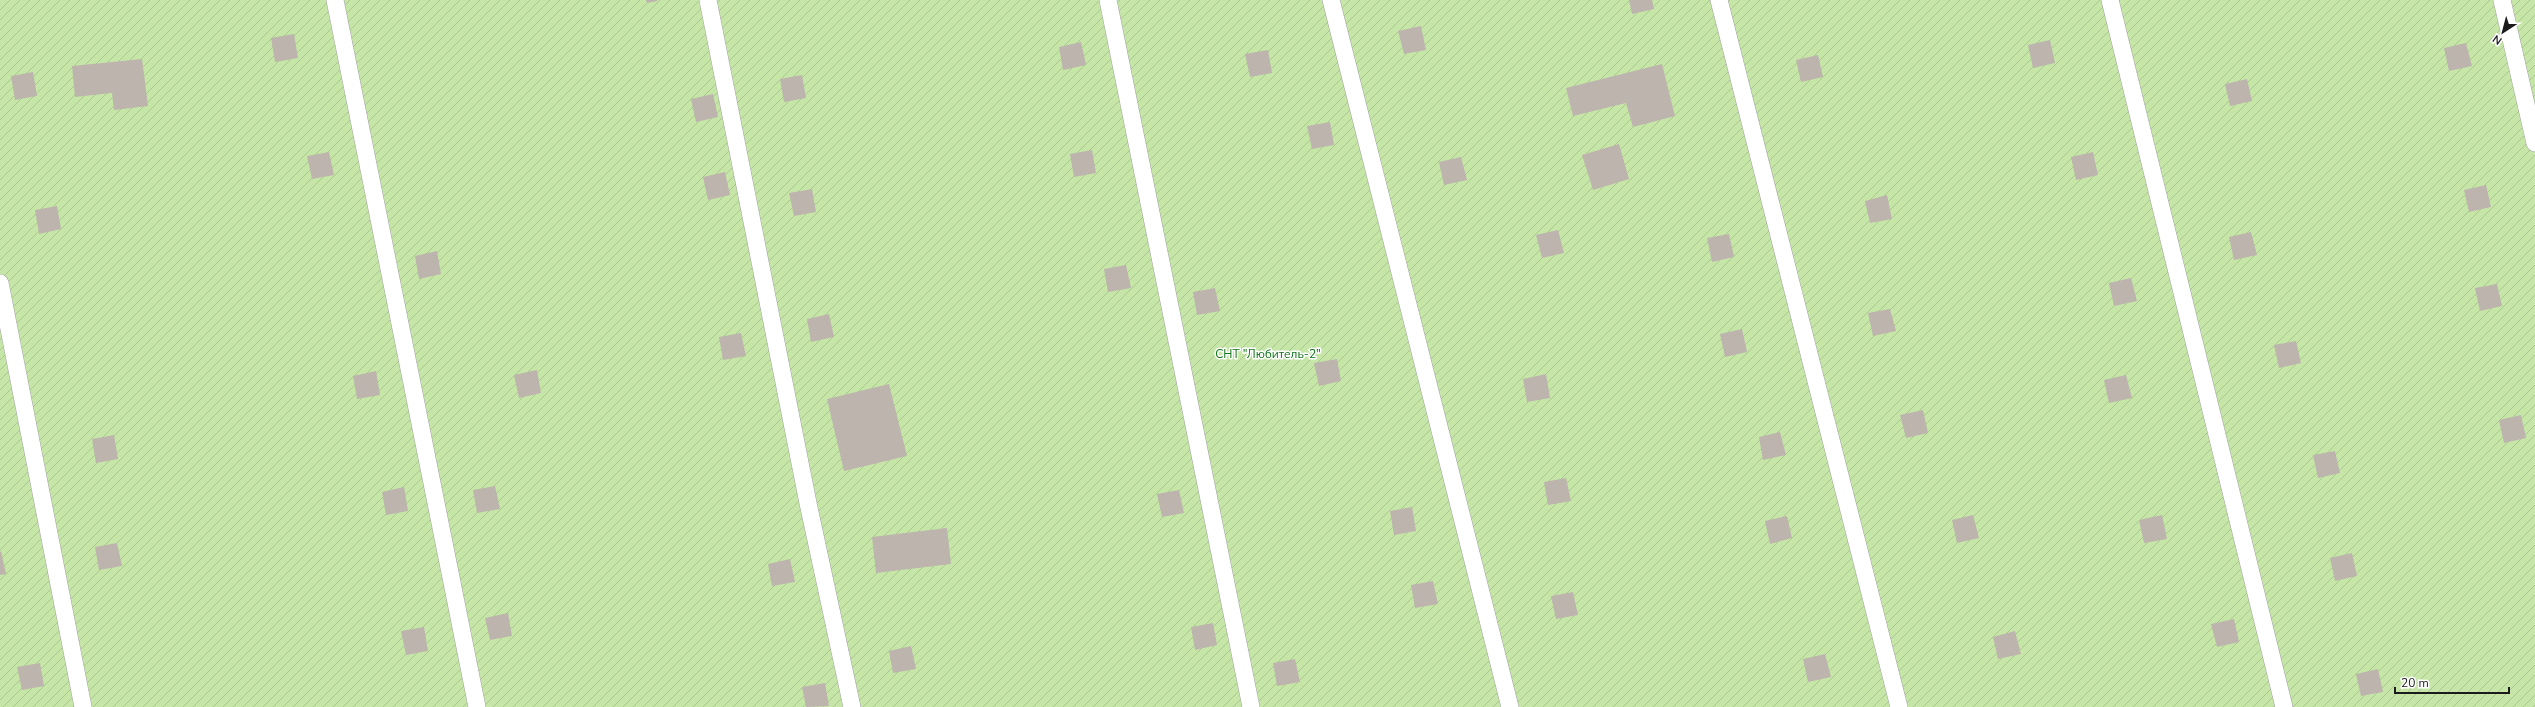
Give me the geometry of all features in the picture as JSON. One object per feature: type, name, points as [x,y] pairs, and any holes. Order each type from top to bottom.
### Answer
[{"type":"lane","points":[[335,0],[477,707]]},
{"type":"lane","points":[[708,0],[808,503],[852,707]]},
{"type":"lane","points":[[1108,0],[1251,707]]},
{"type":"lane","points":[[1331,0],[1510,707]]},
{"type":"lane","points":[[1719,0],[1899,707]]},
{"type":"lane","points":[[2110,0],[2284,707]]},
{"type":"lane","points":[[2502,0],[2535,143]]},
{"type":"lane","points":[[0,283],[82,707]]},
{"type":"green space","name":"СНТ \"Любитель-2\"","points":[[0,0],[2535,0],[2535,707],[0,707]]},
{"type":"building","points":[[646,0],[657,0],[657,1],[647,3]]},
{"type":"building","points":[[1629,0],[1652,0],[1654,9],[1632,14]]},
{"type":"building","points":[[1421,26],[1426,50],[1404,54],[1398,31]]},
{"type":"building","points":[[294,34],[298,58],[275,62],[271,38]]},
{"type":"building","points":[[2050,40],[2055,63],[2033,68],[2028,45]]},
{"type":"building","points":[[1081,42],[1086,65],[1063,70],[1059,47]]},
{"type":"building","points":[[2466,43],[2472,66],[2449,71],[2444,48]]},
{"type":"building","points":[[1268,50],[1272,73],[1250,77],[1245,54]]},
{"type":"building","points":[[1818,55],[1823,77],[1801,82],[1796,60]]},
{"type":"building","points":[[142,59],[148,106],[114,110],[112,93],[75,97],[72,66]]},
{"type":"building","points":[[1662,64],[1675,116],[1633,127],[1626,103],[1573,116],[1566,88]]},
{"type":"building","points":[[33,72],[37,96],[15,100],[11,76]]},
{"type":"building","points":[[802,75],[806,98],[784,102],[780,79]]},
{"type":"building","points":[[2247,79],[2252,101],[2230,106],[2225,84]]},
{"type":"building","points":[[713,94],[718,117],[696,122],[691,99]]},
{"type":"building","points":[[1330,122],[1334,145],[1312,149],[1307,126]]},
{"type":"building","points":[[1619,144],[1629,179],[1593,190],[1582,155]]},
{"type":"building","points":[[1092,150],[1096,173],[1074,177],[1070,154]]},
{"type":"building","points":[[329,152],[334,175],[312,179],[307,156]]},
{"type":"building","points":[[2093,152],[2098,175],[2076,180],[2071,157]]},
{"type":"building","points":[[1461,157],[1467,180],[1444,185],[1439,162]]},
{"type":"building","points":[[725,172],[730,195],[708,200],[703,177]]},
{"type":"building","points":[[2486,185],[2491,207],[2469,212],[2464,190]]},
{"type":"building","points":[[812,189],[816,212],[794,216],[789,193]]},
{"type":"building","points":[[1887,195],[1892,219],[1870,223],[1865,201]]},
{"type":"building","points":[[57,206],[61,229],[39,234],[35,210]]},
{"type":"building","points":[[1558,230],[1564,253],[1542,258],[1536,235]]},
{"type":"building","points":[[2251,232],[2257,255],[2234,260],[2229,237]]},
{"type":"building","points":[[1729,234],[1734,257],[1712,262],[1707,238]]},
{"type":"building","points":[[437,251],[441,274],[419,279],[415,256]]},
{"type":"building","points":[[1126,265],[1131,288],[1108,292],[1104,269]]},
{"type":"building","points":[[2131,278],[2137,301],[2114,306],[2109,283]]},
{"type":"building","points":[[2497,284],[2502,306],[2480,311],[2475,288]]},
{"type":"building","points":[[1215,288],[1220,311],[1197,315],[1193,292]]},
{"type":"building","points":[[1890,309],[1896,331],[1873,336],[1868,313]]},
{"type":"building","points":[[829,314],[834,337],[811,342],[807,319]]},
{"type":"building","points":[[1742,329],[1747,352],[1725,357],[1720,334]]},
{"type":"building","points":[[741,333],[746,356],[723,360],[719,337]]},
{"type":"building","points":[[2296,341],[2301,363],[2279,368],[2274,345]]},
{"type":"building","points":[[1337,359],[1341,381],[1319,386],[1314,363]]},
{"type":"building","points":[[537,370],[541,393],[519,398],[514,375]]},
{"type":"building","points":[[376,371],[380,395],[357,399],[353,376]]},
{"type":"building","points":[[1546,374],[1550,398],[1527,402],[1523,379]]},
{"type":"building","points":[[2126,375],[2132,398],[2109,403],[2104,380]]},
{"type":"building","points":[[889,384],[907,456],[844,471],[827,399]]},
{"type":"building","points":[[1923,410],[1928,433],[1906,438],[1900,415]]},
{"type":"building","points":[[2521,415],[2526,438],[2504,443],[2499,420]]},
{"type":"building","points":[[1780,432],[1786,455],[1763,460],[1759,437]]},
{"type":"building","points":[[114,435],[118,459],[96,463],[92,439]]},
{"type":"building","points":[[2335,451],[2340,473],[2318,478],[2313,455]]},
{"type":"building","points":[[1566,478],[1571,501],[1548,505],[1544,482]]},
{"type":"building","points":[[495,486],[500,509],[477,513],[473,490]]},
{"type":"building","points":[[404,487],[408,511],[386,515],[382,492]]},
{"type":"building","points":[[1179,490],[1184,513],[1162,517],[1157,494]]},
{"type":"building","points":[[1412,507],[1416,531],[1394,535],[1390,511]]},
{"type":"building","points":[[1973,515],[1979,538],[1957,543],[1952,520]]},
{"type":"building","points":[[2162,515],[2167,539],[2144,543],[2139,520]]},
{"type":"building","points":[[1787,516],[1792,538],[1770,544],[1765,521]]},
{"type":"building","points":[[947,528],[951,564],[876,573],[872,537]]},
{"type":"building","points":[[117,543],[122,566],[99,570],[95,547]]},
{"type":"building","points":[[1,551],[6,574],[0,575],[0,552]]},
{"type":"building","points":[[2352,553],[2357,576],[2335,581],[2330,558]]},
{"type":"building","points":[[790,559],[795,582],[772,586],[768,564]]},
{"type":"building","points":[[1433,581],[1438,604],[1415,608],[1411,585]]},
{"type":"building","points":[[1573,592],[1578,615],[1556,619],[1551,596]]},
{"type":"building","points":[[508,613],[512,636],[490,640],[485,618]]},
{"type":"building","points":[[2234,619],[2239,642],[2217,647],[2211,624]]},
{"type":"building","points":[[1213,623],[1217,645],[1195,650],[1191,627]]},
{"type":"building","points":[[424,627],[428,651],[406,655],[401,631]]},
{"type":"building","points":[[2015,631],[2021,654],[1998,659],[1993,637]]},
{"type":"building","points":[[911,646],[916,669],[893,673],[889,651]]},
{"type":"building","points":[[1825,654],[1831,677],[1808,682],[1803,659]]},
{"type":"building","points":[[1295,659],[1300,682],[1277,686],[1273,663]]},
{"type":"building","points":[[40,663],[44,686],[22,690],[17,667]]},
{"type":"building","points":[[2378,669],[2383,692],[2361,696],[2356,674]]},
{"type":"building","points":[[825,683],[829,706],[806,707],[802,687]]}]
